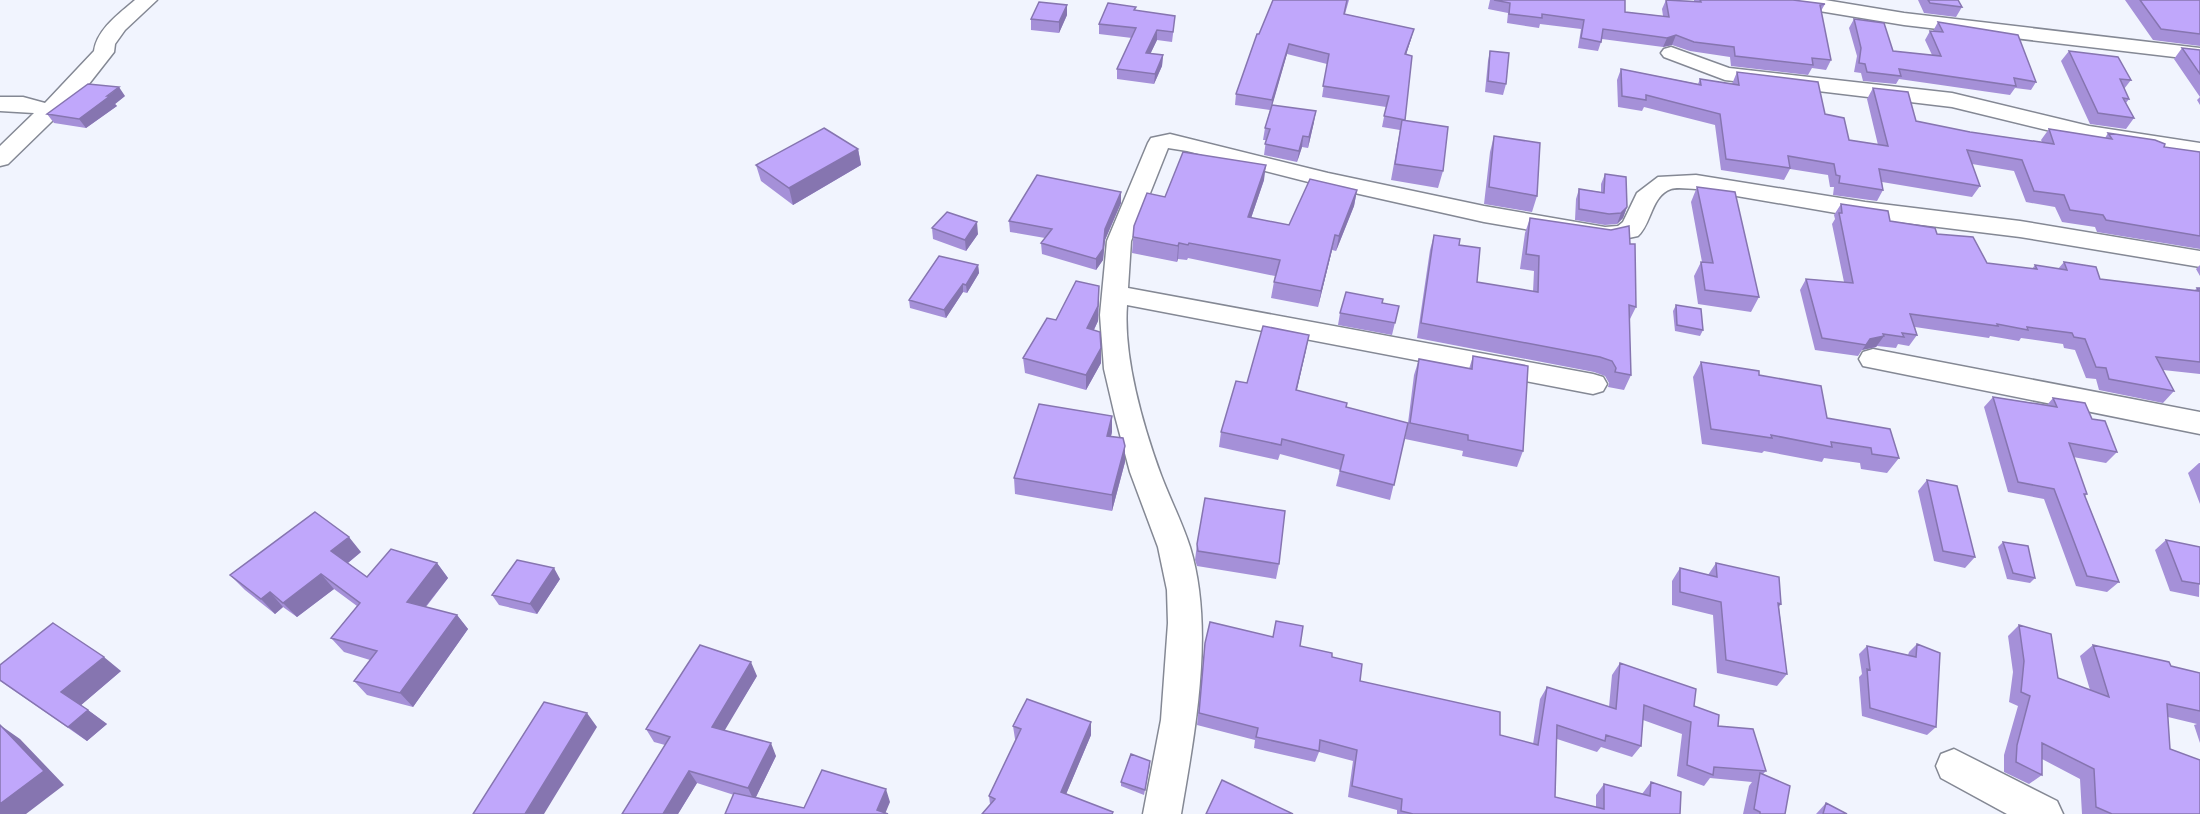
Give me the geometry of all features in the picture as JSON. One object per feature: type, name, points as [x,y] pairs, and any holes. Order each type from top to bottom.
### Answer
[{"type":"street","points":[[0,159],[78,84],[104,52],[105,44],[117,26],[147,0]]},
{"type":"street","points":[[1789,0],[1904,19],[2200,54]]},
{"type":"street","points":[[1671,53],[1725,74],[1952,100],[2088,134],[2200,150]]},
{"type":"street","points":[[0,104],[24,104],[50,110]]},
{"type":"street","points":[[1162,814],[1179,720],[1185,622],[1183,590],[1174,547],[1145,472],[1129,416],[1116,351],[1114,294],[1119,241],[1132,203],[1159,142],[1170,141],[1484,214],[1605,235],[1623,235],[1636,224],[1645,199],[1666,182],[1696,182],[1865,210],[2020,230],[2200,259]]},
{"type":"street","points":[[1114,294],[1593,384]]},
{"type":"street","points":[[1873,359],[2200,423]]},
{"type":"street","points":[[1954,766],[2044,814]]},
{"type":"building","points":[[1273,0],[1347,0],[1344,14],[1414,29],[1405,54],[1412,56],[1405,120],[1384,116],[1389,96],[1323,86],[1329,54],[1289,44],[1272,100],[1236,94],[1257,34],[1259,34]]},
{"type":"building","points":[[1494,0],[1625,0],[1625,12],[1669,17],[1666,0],[1701,2],[1700,0],[1793,0],[1825,4],[1820,5],[1831,60],[1812,58],[1813,65],[1735,56],[1734,47],[1694,42],[1676,35],[1667,38],[1603,29],[1601,42],[1581,38],[1584,20],[1542,14],[1542,18],[1509,14],[1510,3]]},
{"type":"building","points":[[1928,0],[1958,0],[1962,7],[1930,3]]},
{"type":"building","points":[[2140,0],[2200,0],[2200,34],[2161,29]]},
{"type":"building","points":[[1039,2],[1067,5],[1059,22],[1031,19]]},
{"type":"building","points":[[1108,3],[1136,7],[1134,10],[1175,16],[1173,32],[1157,30],[1146,53],[1163,55],[1155,74],[1117,69],[1136,28],[1099,24]]},
{"type":"building","points":[[1854,19],[1884,23],[1893,51],[1941,56],[1930,31],[1943,32],[1938,22],[2018,35],[2036,82],[2014,78],[2016,86],[1899,69],[1901,76],[1867,72],[1865,64],[1859,63],[1861,48]]},
{"type":"building","points":[[2182,48],[2200,50],[2200,74]]},
{"type":"building","points":[[1490,51],[1509,53],[1506,84],[1488,81]]},
{"type":"building","points":[[2069,51],[2118,57],[2131,80],[2120,79],[2129,99],[2123,98],[2134,118],[2098,113]]},
{"type":"building","points":[[1621,69],[1701,85],[1700,79],[1739,85],[1737,72],[1818,82],[1825,114],[1844,118],[1849,140],[1888,146],[1873,88],[1908,92],[1916,121],[1970,132],[2054,144],[2049,129],[2112,139],[2108,133],[2155,140],[2165,144],[2164,147],[2200,152],[2200,236],[2106,220],[2103,215],[2070,210],[2064,195],[2034,191],[2022,160],[1967,150],[1980,186],[1879,169],[1883,190],[1839,183],[1840,176],[1836,175],[1834,164],[1788,156],[1790,168],[1726,159],[1720,114],[1646,95],[1646,100],[1622,96]]},
{"type":"building","points":[[88,84],[119,87],[79,119],[47,114]]},
{"type":"building","points":[[1272,105],[1316,111],[1309,137],[1303,136],[1299,151],[1265,144],[1270,129],[1265,128]]},
{"type":"building","points":[[1402,120],[1448,127],[1443,171],[1395,164]]},
{"type":"building","points":[[824,128],[858,149],[789,188],[756,165]]},
{"type":"building","points":[[1494,136],[1540,143],[1537,196],[1489,187]]},
{"type":"building","points":[[1183,152],[1266,165],[1248,217],[1289,225],[1310,179],[1357,190],[1339,236],[1335,235],[1321,291],[1274,282],[1280,260],[1189,243],[1188,245],[1179,243],[1178,246],[1133,237],[1134,226],[1147,193],[1165,197]]},
{"type":"building","points":[[1605,174],[1626,177],[1627,207],[1621,213],[1609,214],[1579,209],[1579,189],[1604,193]]},
{"type":"building","points":[[1037,175],[1121,192],[1105,229],[1103,249],[1096,259],[1041,243],[1052,229],[1009,221]]},
{"type":"building","points":[[1697,187],[1735,192],[1759,297],[1705,290],[1701,262],[1713,263]]},
{"type":"building","points":[[1841,204],[1888,211],[1890,221],[1935,228],[1937,234],[1973,237],[1987,263],[2037,269],[2035,265],[2067,270],[2064,262],[2096,267],[2100,279],[2199,291],[2197,288],[2200,288],[2200,362],[2156,357],[2174,391],[2109,379],[2106,368],[2096,367],[2085,339],[2074,337],[2072,333],[2027,327],[2028,330],[1910,314],[1917,335],[1902,333],[1904,337],[1883,334],[1884,336],[1870,339],[1866,345],[1822,338],[1806,279],[1853,283],[1839,213],[1842,213]]},
{"type":"building","points":[[947,212],[977,222],[965,240],[932,228]]},
{"type":"building","points":[[1530,218],[1611,230],[1629,226],[1630,244],[1635,244],[1636,307],[1629,305],[1631,375],[1615,372],[1616,368],[1612,361],[1600,357],[1421,323],[1434,235],[1460,239],[1459,245],[1480,248],[1477,282],[1538,292],[1539,256],[1526,254]]},
{"type":"building","points":[[939,256],[978,265],[966,285],[963,284],[944,310],[909,300]]},
{"type":"building","points":[[1076,281],[1099,286],[1098,306],[1087,328],[1100,332],[1101,348],[1086,375],[1023,358],[1047,318],[1056,320]]},
{"type":"building","points":[[1346,292],[1383,299],[1382,303],[1399,306],[1395,323],[1340,313]]},
{"type":"building","points":[[1676,305],[1701,309],[1703,330],[1677,325]]},
{"type":"building","points":[[1263,326],[1309,335],[1296,390],[1347,403],[1346,407],[1408,423],[1394,485],[1340,471],[1344,455],[1282,439],[1281,445],[1221,432],[1236,381],[1247,383]]},
{"type":"building","points":[[1473,356],[1528,366],[1523,451],[1468,440],[1468,435],[1410,423],[1419,359],[1472,369]]},
{"type":"building","points":[[1701,362],[1759,371],[1759,375],[1821,386],[1827,418],[1890,429],[1899,458],[1872,454],[1871,448],[1831,442],[1832,447],[1771,435],[1772,438],[1711,429]]},
{"type":"building","points":[[1993,397],[2057,407],[2053,398],[2085,403],[2092,419],[2105,421],[2117,452],[2069,443],[2087,494],[2084,494],[2119,582],[2087,576],[2054,489],[2018,482]]},
{"type":"building","points":[[1039,404],[1112,416],[1107,436],[1123,438],[1125,446],[1112,495],[1014,478]]},
{"type":"building","points":[[1927,480],[1957,486],[1975,557],[1943,551]]},
{"type":"building","points":[[1205,498],[1285,511],[1279,564],[1198,551],[1197,544]]},
{"type":"building","points":[[315,512],[349,537],[331,551],[367,577],[391,549],[437,563],[407,602],[457,615],[400,693],[354,681],[377,651],[331,638],[360,603],[321,574],[283,603],[270,592],[261,599],[230,575]]},
{"type":"building","points":[[2166,540],[2200,547],[2200,584],[2182,581]]},
{"type":"building","points":[[2003,542],[2028,546],[2035,578],[2013,573]]},
{"type":"building","points":[[517,560],[554,568],[530,604],[492,595]]},
{"type":"building","points":[[1716,563],[1779,577],[1781,604],[1778,603],[1787,674],[1726,660],[1721,602],[1680,592],[1680,568],[1717,577]]},
{"type":"building","points":[[1276,621],[1303,626],[1300,646],[1332,653],[1332,657],[1362,664],[1360,681],[1500,712],[1500,735],[1538,745],[1547,687],[1616,709],[1620,663],[1696,689],[1694,706],[1719,715],[1718,726],[1753,729],[1766,771],[1714,767],[1713,775],[1687,765],[1691,722],[1644,705],[1641,746],[1606,735],[1605,741],[1557,725],[1555,797],[1604,809],[1604,784],[1650,796],[1651,782],[1681,792],[1680,814],[1413,814],[1401,811],[1402,799],[1352,786],[1357,750],[1320,740],[1319,751],[1256,737],[1258,728],[1199,713],[1205,643],[1210,622],[1273,637]]},
{"type":"building","points":[[53,623],[104,657],[61,692],[88,710],[68,727],[0,680],[0,665]]},
{"type":"building","points":[[2019,625],[2051,634],[2058,678],[2109,697],[2093,645],[2169,662],[2171,666],[2200,673],[2200,711],[2167,704],[2170,749],[2200,760],[2200,814],[2112,814],[2096,807],[2094,769],[2042,743],[2042,775],[2016,762],[2017,745],[2030,696],[2021,692],[2024,661]]},
{"type":"building","points":[[1917,644],[1940,653],[1936,727],[1870,708],[1867,669],[1870,670],[1867,646],[1916,657]]},
{"type":"building","points":[[700,645],[751,662],[712,727],[771,743],[748,788],[689,771],[663,814],[622,814],[670,737],[646,729]]},
{"type":"building","points":[[1027,699],[1091,722],[1061,792],[1113,812],[1112,814],[982,814],[995,799],[989,796],[1021,729],[1013,726]]},
{"type":"building","points":[[544,702],[587,713],[525,814],[473,814]]},
{"type":"building","points":[[0,725],[44,771],[0,804]]},
{"type":"building","points":[[1131,754],[1150,761],[1145,790],[1121,782]]},
{"type":"building","points":[[822,770],[886,789],[877,810],[888,814],[725,814],[734,793],[804,808]]},
{"type":"building","points":[[1760,773],[1790,786],[1785,814],[1760,814],[1754,809]]},
{"type":"building","points":[[1222,780],[1293,814],[1206,814]]},
{"type":"building","points":[[1826,803],[1847,814],[1823,814]]}]
